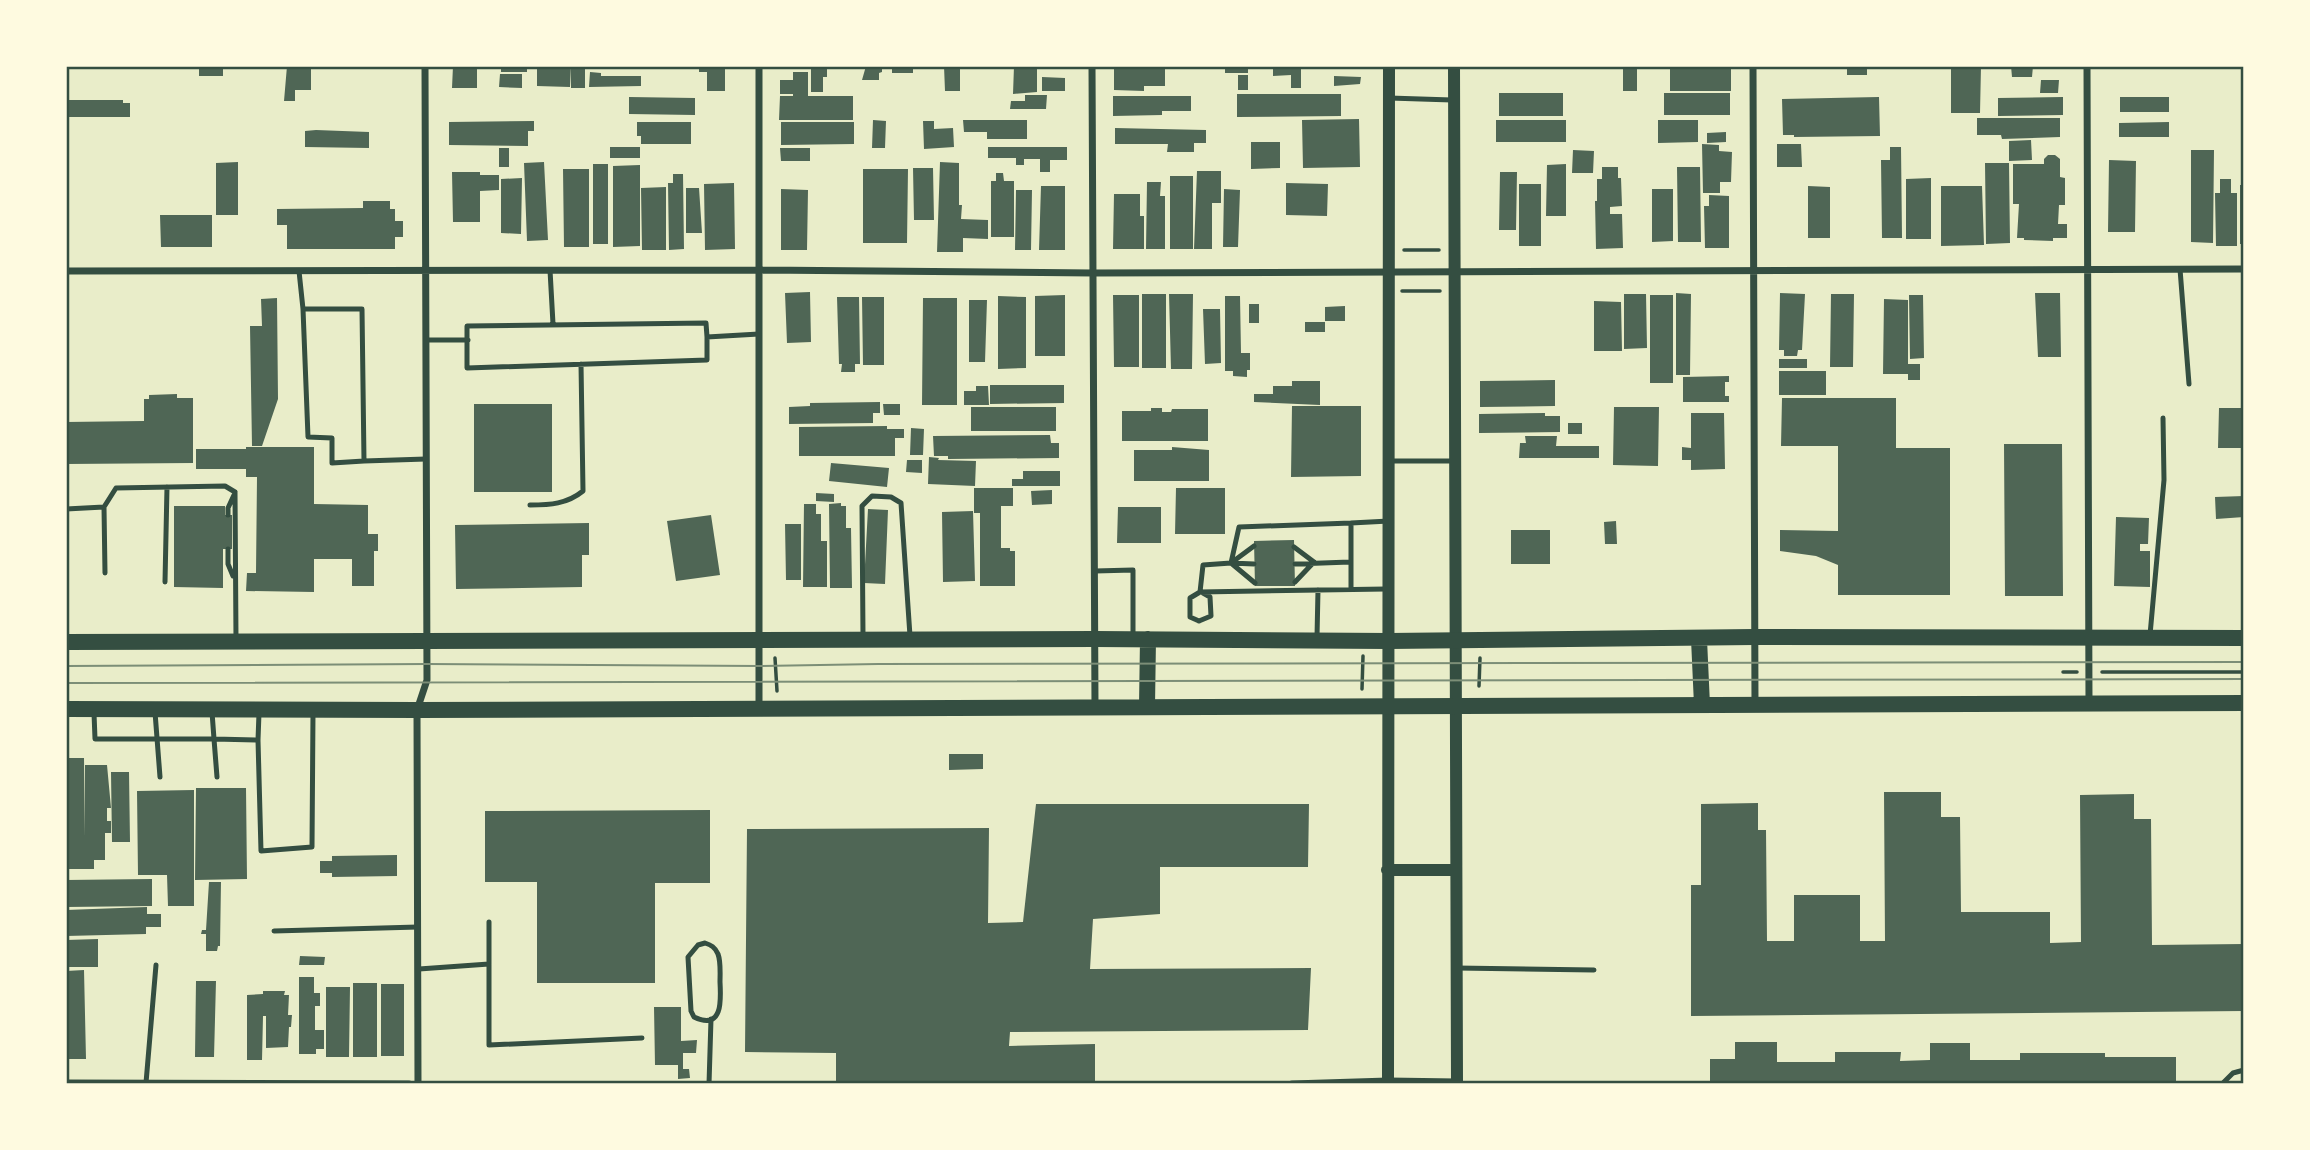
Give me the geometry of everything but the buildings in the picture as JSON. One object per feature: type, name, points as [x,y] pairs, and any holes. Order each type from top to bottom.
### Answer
[{"type":"main road","points":[[66,642],[2244,638]]},
{"type":"main road","points":[[1140,639],[1147,706]]},
{"type":"main road","points":[[1699,639],[1702,705]]},
{"type":"main road","points":[[66,709],[2244,703]]},
{"type":"street","points":[[418,1083],[417,710],[427,681],[425,66]]},
{"type":"street","points":[[759,66],[759,708]]},
{"type":"street","points":[[1092,66],[1095,706]]},
{"type":"street","points":[[1388,1082],[1389,66]]},
{"type":"street","points":[[1292,1083],[1457,1083],[1454,66]]},
{"type":"street","points":[[1753,66],[1755,705]]},
{"type":"street","points":[[2087,66],[2089,704]]},
{"type":"street","points":[[66,271],[759,270],[1093,273],[2244,269]]},
{"type":"street","points":[[1387,870],[1456,870]]},
{"type":"street","points":[[66,1083],[409,1083]]},
{"type":"lane","points":[[1389,98],[1454,100]]},
{"type":"lane","points":[[2180,269],[2189,384]]},
{"type":"lane","points":[[550,270],[553,324]]},
{"type":"lane","points":[[299,271],[309,438],[332,438],[332,463],[426,459]]},
{"type":"lane","points":[[303,309],[362,310],[364,461]]},
{"type":"lane","points":[[706,323],[706,337],[707,360],[467,368],[467,326],[706,323]]},
{"type":"lane","points":[[706,337],[759,334]]},
{"type":"lane","points":[[426,340],[467,340]]},
{"type":"lane","points":[[530,505],[556,505],[583,491],[581,365]]},
{"type":"lane","points":[[2150,638],[2164,480],[2163,418]]},
{"type":"lane","points":[[1389,461],[1455,461]]},
{"type":"lane","points":[[105,573],[104,506],[116,488],[225,486],[235,492]]},
{"type":"lane","points":[[165,582],[167,487]]},
{"type":"lane","points":[[228,515],[235,492]]},
{"type":"lane","points":[[235,492],[236,641]]},
{"type":"lane","points":[[863,639],[862,506],[872,496],[891,496],[901,503],[910,639]]},
{"type":"lane","points":[[66,509],[104,506]]},
{"type":"lane","points":[[1231,564],[1240,527],[1389,521]]},
{"type":"lane","points":[[1351,523],[1351,589]]},
{"type":"lane","points":[[1231,564],[1254,546]]},
{"type":"lane","points":[[1294,547],[1314,562]]},
{"type":"lane","points":[[228,549],[228,564],[235,581]]},
{"type":"lane","points":[[1295,582],[1314,562]]},
{"type":"lane","points":[[1295,564],[1350,562]]},
{"type":"lane","points":[[1231,564],[1255,583]]},
{"type":"lane","points":[[1200,592],[1203,565],[1254,564]]},
{"type":"lane","points":[[1094,571],[1133,570],[1140,639]]},
{"type":"lane","points":[[1200,592],[1210,597],[1211,616],[1199,621],[1190,617],[1190,598],[1200,592],[1389,589]]},
{"type":"lane","points":[[1317,640],[1318,590]]},
{"type":"lane","points":[[1199,621],[1199,640]]},
{"type":"lane","points":[[93,709],[95,739],[258,740]]},
{"type":"lane","points":[[155,709],[160,777]]},
{"type":"lane","points":[[212,709],[217,776]]},
{"type":"lane","points":[[259,709],[261,851],[312,847],[313,709]]},
{"type":"lane","points":[[489,922],[489,1045],[642,1038]]},
{"type":"lane","points":[[274,931],[418,927]]},
{"type":"lane","points":[[709,1083],[711,1020],[721,1006],[719,956],[712,945],[705,943],[698,945],[688,957],[691,1011],[699,1020],[711,1020]]},
{"type":"lane","points":[[419,970],[489,964]]},
{"type":"lane","points":[[146,1083],[156,965]]},
{"type":"lane","points":[[1456,968],[1594,970]]},
{"type":"lane","points":[[2222,1083],[2233,1073],[2244,1070]]},
{"type":"path","points":[[1395,250],[1439,250]]},
{"type":"path","points":[[1397,291],[1440,291]]},
{"type":"path","points":[[1362,689],[1363,655]]},
{"type":"path","points":[[1479,686],[1480,656]]},
{"type":"path","points":[[775,657],[777,691]]},
{"type":"path","points":[[2063,673],[2244,672]]},
{"type":"tram line","points":[[66,666],[2244,662]]},
{"type":"tram line","points":[[66,683],[2244,679]]}]
